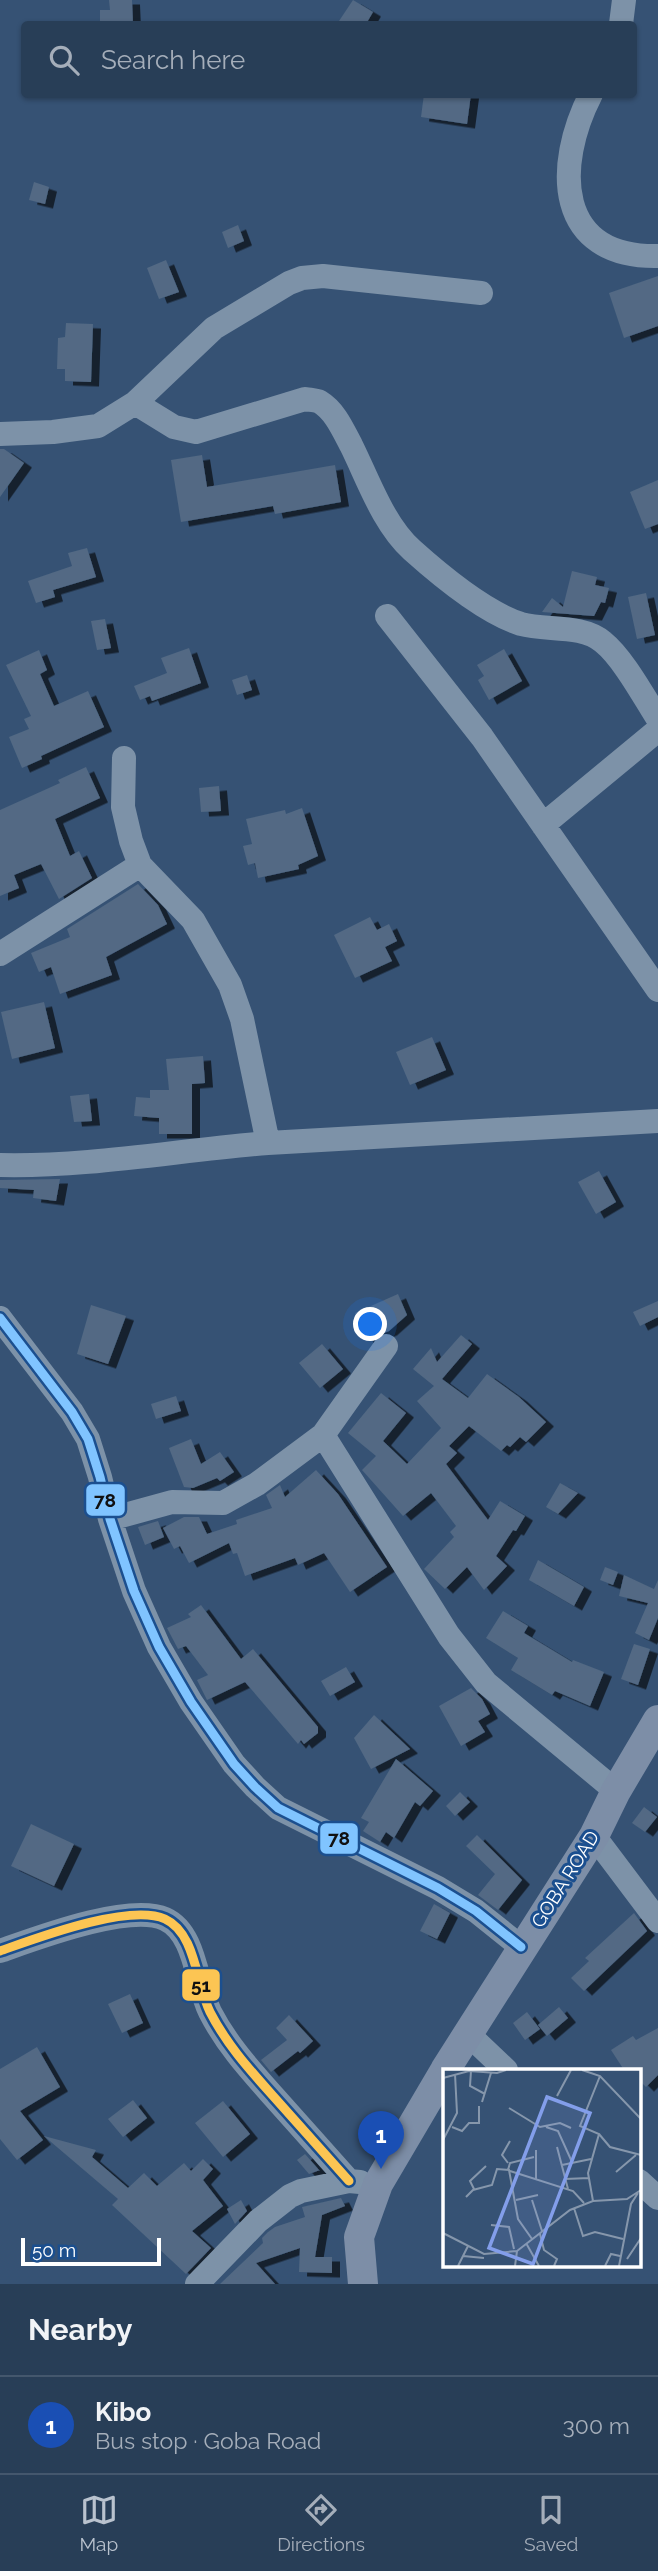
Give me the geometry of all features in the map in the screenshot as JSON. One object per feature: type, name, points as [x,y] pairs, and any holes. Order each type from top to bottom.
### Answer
[{"type":"main road","name":"GOBA ROAD","points":[[446,2069],[521,1947],[594,1836],[616,1791],[658,1720]]},
{"type":"main road","name":"GOBA ROAD","points":[[363,2284],[359,2237],[378,2184],[443,2074]]},
{"type":"street","points":[[621,21],[624,0]]},
{"type":"street","points":[[589,98],[570,155],[570,184],[576,217],[587,233],[601,245],[630,254],[658,256]]},
{"type":"street","points":[[0,434],[53,432],[98,426],[135,403],[214,328],[302,278],[323,275],[481,293]]},
{"type":"street","points":[[135,403],[174,427],[196,432],[305,399],[319,401],[331,411],[342,428],[390,523],[410,548],[490,611],[521,624],[550,630],[583,632],[602,640],[632,678],[658,719]]},
{"type":"street","points":[[387,616],[482,737],[658,990]]},
{"type":"street","points":[[543,825],[658,730]]},
{"type":"street","points":[[124,758],[123,807],[131,841],[140,865],[193,920],[230,985],[242,1019],[268,1143]]},
{"type":"street","points":[[0,954],[140,865]]},
{"type":"street","points":[[0,1165],[126,1160],[268,1143],[658,1121]]},
{"type":"street","points":[[0,1318],[72,1412],[88,1439],[127,1576],[159,1647],[191,1702],[234,1765],[278,1808],[447,1893],[476,1911],[521,1947]]},
{"type":"street","points":[[110,1519],[172,1502],[226,1502],[257,1484],[323,1435],[386,1346]]},
{"type":"street","points":[[323,1435],[449,1636],[486,1683],[616,1791]]},
{"type":"street","points":[[594,1836],[658,1921]]},
{"type":"street","points":[[0,1951],[52,1933],[122,1916],[148,1915],[162,1918],[176,1926],[186,1937],[206,2003],[228,2045],[349,2181]]},
{"type":"street","points":[[467,2033],[505,2069]]},
{"type":"street","points":[[197,2284],[274,2206],[301,2191],[349,2181],[378,2184]]},
{"type":"street","points":[[640,2182],[658,2198]]},
{"type":"building","points":[[109,0],[132,0],[133,21],[100,21],[100,10],[110,10]]},
{"type":"building","points":[[353,0],[373,12],[368,21],[339,21]]},
{"type":"building","points":[[423,98],[470,98],[467,124],[421,117]]},
{"type":"building","points":[[34,182],[49,187],[45,204],[29,200]]},
{"type":"building","points":[[238,225],[244,241],[228,248],[222,232]]},
{"type":"building","points":[[166,260],[179,292],[159,299],[147,268]]},
{"type":"building","points":[[658,276],[658,326],[624,338],[609,293]]},
{"type":"building","points":[[66,323],[93,324],[91,382],[65,381],[65,369],[57,369],[58,338],[65,337]]},
{"type":"building","points":[[0,449],[24,463],[0,497]]},
{"type":"building","points":[[202,455],[207,487],[335,465],[341,502],[275,514],[273,506],[181,522],[171,460]]},
{"type":"building","points":[[658,480],[658,524],[645,529],[630,492]]},
{"type":"building","points":[[87,548],[96,577],[53,590],[55,597],[36,603],[28,581],[72,566],[68,553]]},
{"type":"building","points":[[572,571],[597,577],[595,585],[609,588],[605,603],[601,602],[594,616],[542,612],[552,598],[563,607]]},
{"type":"building","points":[[646,593],[655,635],[637,639],[628,597]]},
{"type":"building","points":[[105,619],[111,648],[97,650],[91,621]]},
{"type":"building","points":[[189,648],[201,683],[152,701],[150,696],[140,700],[134,686],[167,673],[161,658]]},
{"type":"building","points":[[504,649],[522,681],[489,700],[478,680],[484,676],[477,665]]},
{"type":"building","points":[[39,650],[47,670],[40,674],[54,706],[88,691],[104,727],[41,756],[42,759],[22,768],[9,737],[29,729],[24,719],[31,716],[6,665]]},
{"type":"building","points":[[247,675],[252,690],[237,695],[232,680]]},
{"type":"building","points":[[86,767],[100,798],[55,819],[70,856],[79,851],[92,878],[59,899],[41,864],[14,875],[19,888],[0,896],[0,810],[60,783],[58,780]]},
{"type":"building","points":[[219,786],[221,811],[201,812],[199,788]]},
{"type":"building","points":[[302,808],[318,856],[298,865],[299,869],[258,878],[255,863],[248,865],[243,846],[252,844],[246,819],[285,810],[286,814]]},
{"type":"building","points":[[138,884],[158,905],[167,924],[106,957],[112,975],[60,994],[51,967],[39,972],[31,953],[70,937],[67,929]]},
{"type":"building","points":[[370,917],[377,930],[389,924],[397,941],[385,947],[392,961],[355,978],[334,935]]},
{"type":"building","points":[[44,1002],[55,1048],[12,1059],[1,1012]]},
{"type":"building","points":[[432,1037],[446,1070],[410,1085],[396,1052]]},
{"type":"building","points":[[203,1056],[205,1083],[192,1084],[192,1134],[159,1134],[159,1118],[134,1116],[136,1097],[150,1098],[150,1090],[169,1090],[166,1059]]},
{"type":"building","points":[[89,1094],[92,1121],[74,1122],[70,1096]]},
{"type":"building","points":[[599,1171],[616,1202],[596,1214],[578,1182]]},
{"type":"building","points":[[60,1179],[56,1201],[33,1198],[34,1190],[0,1188],[0,1180]]},
{"type":"building","points":[[398,1294],[407,1315],[389,1331],[366,1340],[355,1313]]},
{"type":"building","points":[[658,1301],[658,1317],[640,1326],[633,1312]]},
{"type":"building","points":[[91,1305],[126,1316],[108,1364],[77,1354]]},
{"type":"building","points":[[461,1335],[472,1344],[442,1379],[468,1398],[487,1374],[519,1397],[546,1422],[526,1442],[520,1437],[510,1447],[507,1445],[501,1451],[469,1426],[449,1446],[457,1453],[446,1464],[488,1520],[500,1501],[525,1516],[496,1556],[507,1566],[484,1590],[467,1567],[445,1589],[424,1569],[454,1537],[450,1532],[456,1526],[431,1493],[403,1516],[362,1470],[376,1456],[348,1433],[381,1393],[406,1413],[383,1441],[407,1464],[441,1428],[417,1401],[434,1386],[413,1369],[431,1348],[437,1362]]},
{"type":"building","points":[[322,1344],[343,1369],[320,1388],[299,1363]]},
{"type":"building","points":[[176,1396],[181,1411],[156,1419],[151,1404]]},
{"type":"building","points":[[191,1439],[201,1464],[220,1452],[234,1472],[220,1481],[217,1478],[193,1488],[184,1487],[169,1448]]},
{"type":"building","points":[[316,1470],[338,1494],[387,1567],[350,1592],[324,1553],[298,1565],[295,1558],[245,1576],[237,1553],[233,1554],[229,1543],[189,1563],[180,1546],[174,1549],[163,1528],[184,1517],[199,1517],[207,1534],[237,1524],[236,1520],[272,1508],[266,1495],[280,1485],[285,1497]]},
{"type":"building","points":[[560,1483],[578,1493],[558,1514],[546,1507]]},
{"type":"building","points":[[158,1521],[164,1537],[145,1545],[138,1527]]},
{"type":"building","points":[[538,1560],[584,1587],[574,1606],[529,1580]]},
{"type":"building","points":[[605,1567],[618,1572],[613,1585],[600,1580]]},
{"type":"building","points":[[624,1575],[654,1589],[658,1580],[658,1618],[649,1640],[635,1633],[648,1603],[619,1596]]},
{"type":"building","points":[[201,1605],[241,1659],[253,1649],[318,1727],[318,1733],[304,1744],[301,1740],[298,1744],[245,1682],[207,1700],[197,1680],[208,1675],[186,1646],[178,1649],[167,1628],[191,1617],[188,1614]]},
{"type":"building","points":[[503,1611],[528,1626],[524,1633],[572,1662],[573,1660],[604,1672],[590,1706],[555,1691],[552,1695],[511,1670],[518,1658],[486,1638]]},
{"type":"building","points":[[634,1644],[650,1649],[638,1685],[621,1679]]},
{"type":"building","points":[[346,1667],[355,1682],[330,1696],[321,1681]]},
{"type":"building","points":[[471,1688],[482,1699],[490,1714],[478,1721],[485,1732],[461,1746],[439,1706]]},
{"type":"building","points":[[374,1715],[410,1749],[371,1769],[354,1738]]},
{"type":"building","points":[[396,1759],[433,1791],[420,1806],[415,1802],[394,1838],[386,1832],[380,1842],[363,1831],[369,1822],[361,1818]]},
{"type":"building","points":[[460,1792],[470,1802],[455,1816],[446,1806]]},
{"type":"building","points":[[644,1807],[657,1817],[645,1832],[632,1823]]},
{"type":"building","points":[[31,1824],[74,1844],[54,1886],[11,1866]]},
{"type":"building","points":[[477,1835],[522,1880],[498,1910],[478,1895],[495,1874],[466,1846]]},
{"type":"building","points":[[434,1904],[450,1913],[437,1939],[420,1931]]},
{"type":"building","points":[[634,1913],[647,1931],[584,1991],[571,1978],[589,1961],[585,1958]]},
{"type":"building","points":[[130,1994],[143,2023],[122,2033],[108,2004]]},
{"type":"building","points":[[559,2007],[568,2018],[547,2036],[538,2025]]},
{"type":"building","points":[[527,2012],[540,2029],[525,2040],[513,2023]]},
{"type":"building","points":[[289,2015],[313,2041],[271,2072],[261,2060],[287,2040],[276,2028]]},
{"type":"building","points":[[658,2028],[658,2075],[646,2087],[640,2081],[640,2069],[623,2069],[611,2050],[633,2036],[636,2040]]},
{"type":"building","points":[[37,2047],[60,2087],[20,2111],[43,2140],[17,2160],[0,2139],[0,2069]]},
{"type":"building","points":[[133,2100],[147,2118],[123,2137],[108,2119]]},
{"type":"building","points":[[223,2101],[250,2134],[223,2157],[195,2123]]},
{"type":"building","points":[[44,2136],[96,2150],[92,2157],[128,2188],[144,2173],[157,2186],[184,2163],[191,2171],[203,2159],[213,2169],[203,2180],[223,2206],[192,2231],[211,2248],[186,2274],[112,2205],[118,2199]]},
{"type":"building","points":[[305,2154],[320,2170],[309,2174],[297,2160]]},
{"type":"building","points":[[341,2198],[345,2206],[322,2215],[315,2257],[332,2257],[332,2273],[299,2272],[300,2248],[256,2263],[275,2284],[220,2284],[263,2243],[262,2238],[268,2232],[305,2217],[302,2207]]},
{"type":"building","points":[[241,2200],[247,2211],[235,2224],[227,2209]]},
{"type":"transit line","name":"78","points":[[0,1318],[72,1412],[88,1439],[110,1519],[134,1591],[159,1647],[191,1702],[234,1764],[278,1808],[438,1888],[476,1911],[521,1947]]},
{"type":"transit line","name":"51","points":[[0,1951],[59,1931],[107,1919],[129,1915],[149,1915],[165,1919],[175,1926],[189,1947],[205,2001],[231,2046],[349,2181]]},
{"type":"place","name":"Kibo","points":[[381,2169]]}]
